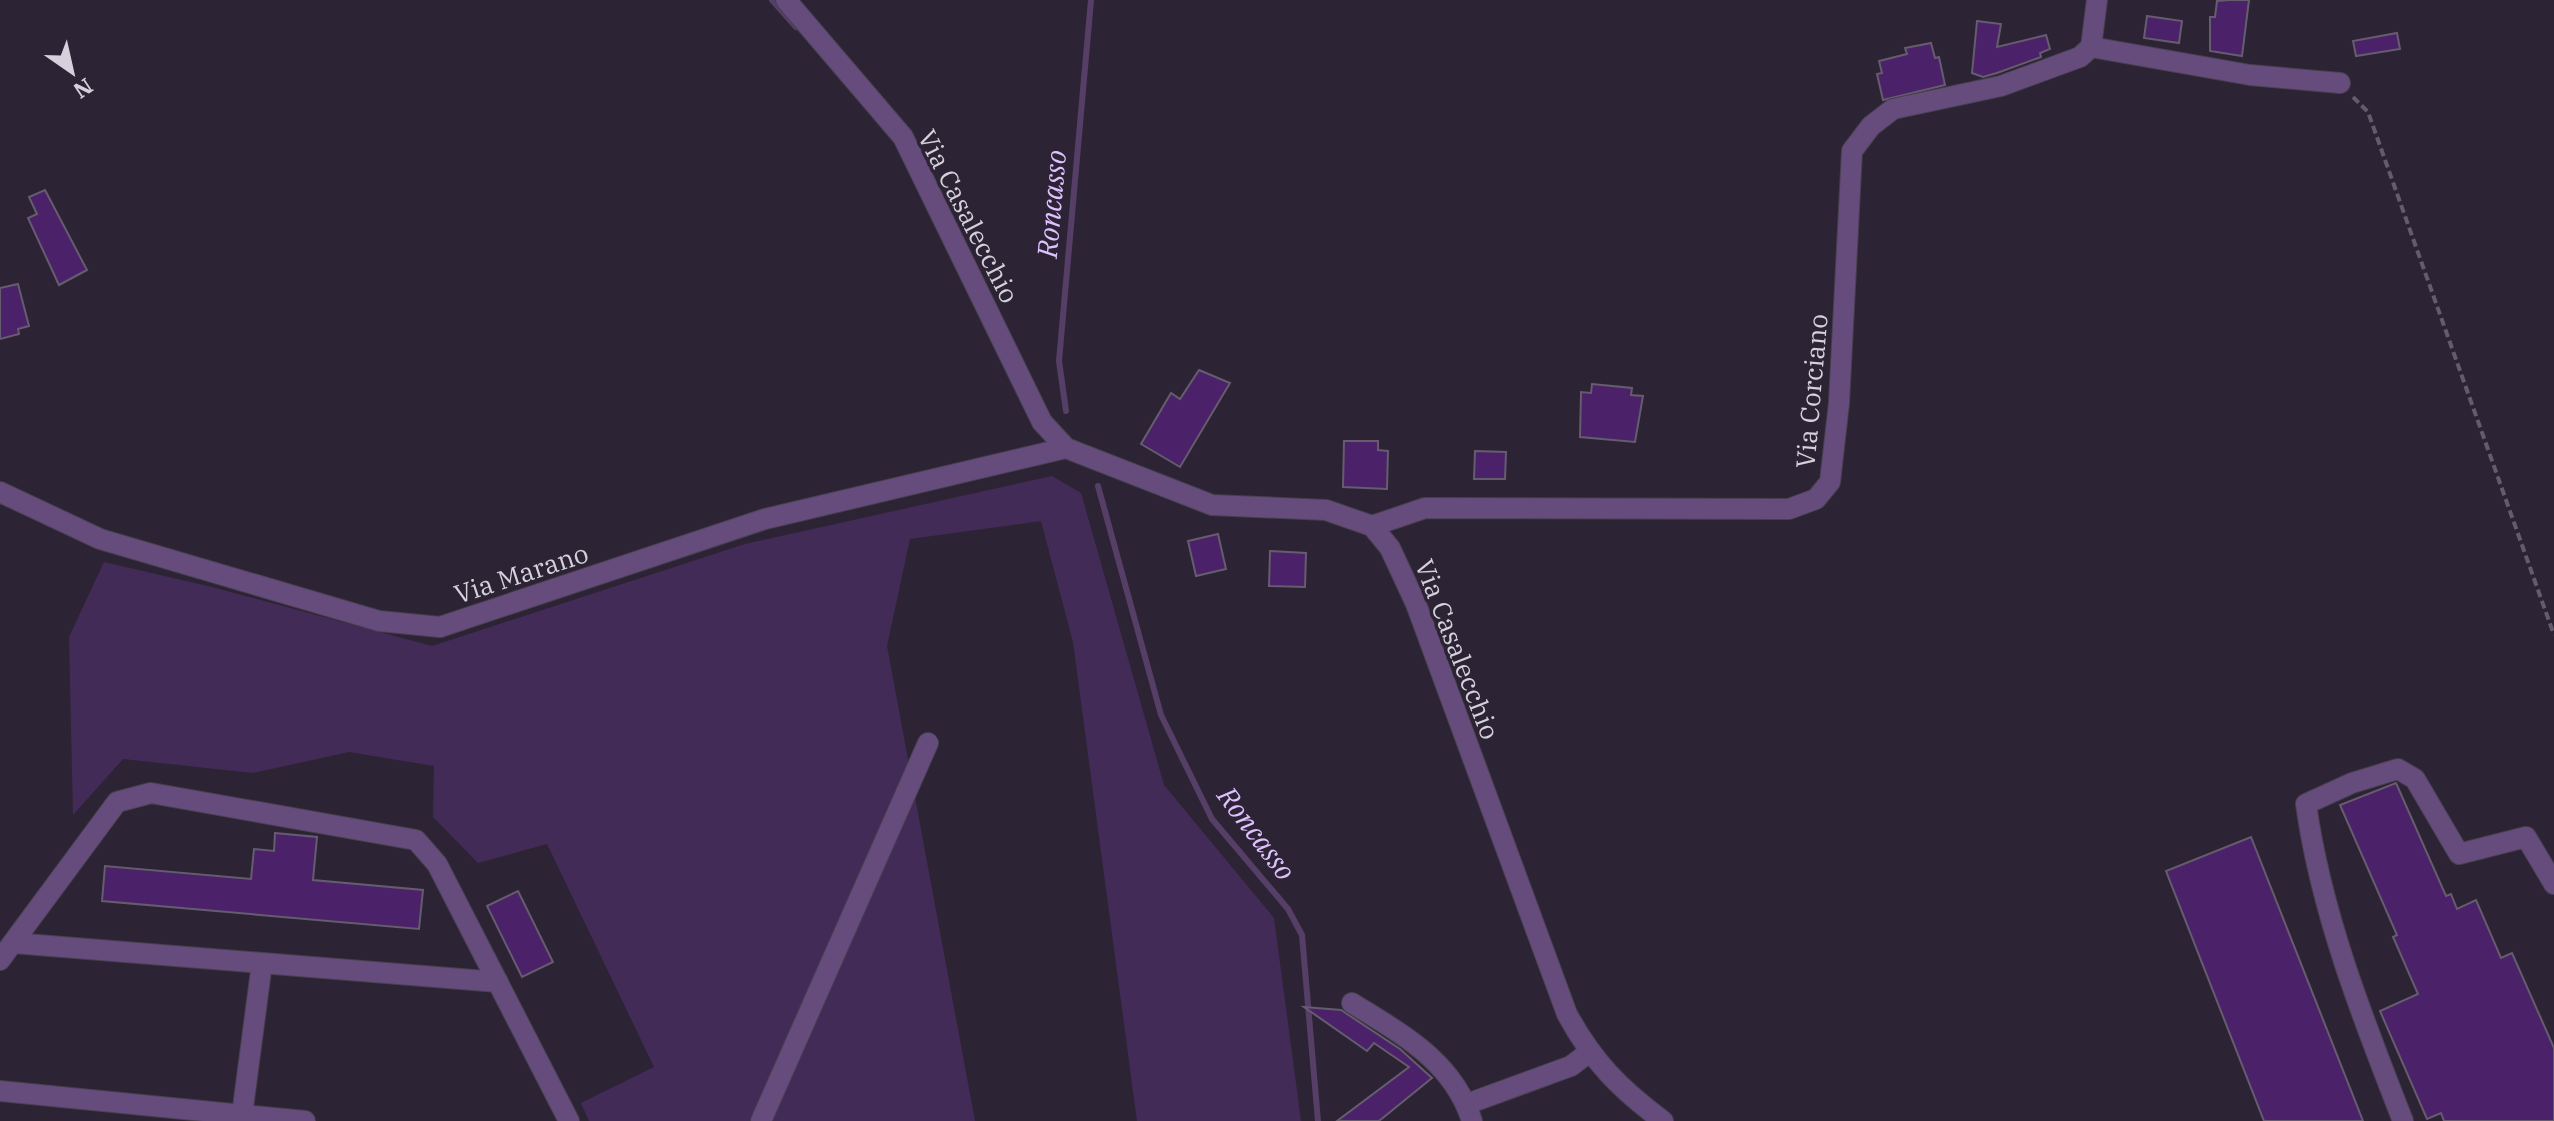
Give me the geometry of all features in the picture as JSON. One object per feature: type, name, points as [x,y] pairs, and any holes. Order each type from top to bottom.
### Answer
[{"type":"street","name":"Via Casalecchio","points":[[786,0],[903,137],[1042,422],[1066,448],[1212,505],[1326,510],[1372,526],[1390,548],[1416,604],[1567,1014],[1588,1053],[1627,1094],[1663,1121]]},
{"type":"street","points":[[2097,0],[2091,47],[2250,75],[2340,83]]},
{"type":"street","name":"Via Corciano","points":[[1372,526],[1425,508],[1789,509],[1816,499],[1830,482],[1839,403],[1852,151],[1871,126],[1893,109],[2001,86],[2080,57],[2091,47]]},
{"type":"street","name":"Via Marano","points":[[0,492],[100,539],[379,621],[440,627],[765,519],[1066,448]]},
{"type":"street","points":[[761,1121],[928,743]]},
{"type":"street","points":[[2403,1121],[2355,999],[2310,839],[2306,804],[2352,783],[2398,769],[2415,779],[2459,854],[2526,837],[2554,884]]},
{"type":"street","points":[[0,960],[117,802],[151,793],[416,840],[437,864],[569,1121]]},
{"type":"street","points":[[13,943],[498,982]]},
{"type":"street","points":[[242,1115],[262,963]]},
{"type":"street","points":[[1352,1003],[1431,1055],[1452,1078],[1470,1112],[1571,1066],[1588,1053]]},
{"type":"street","points":[[0,1091],[305,1121]]},
{"type":"path","points":[[2340,83],[2368,112],[2554,635]]},
{"type":"shaded area","points":[[1052,476],[1081,493],[1164,785],[1274,918],[1301,1121],[1137,1121],[1073,642],[1041,521],[910,539],[887,646],[975,1121],[589,1121],[581,1103],[654,1067],[547,844],[478,863],[433,817],[434,766],[349,752],[253,773],[123,759],[73,815],[69,637],[104,562],[212,587],[432,646],[745,544]]},
{"type":"building","points":[[2249,0],[2242,56],[2210,51],[2210,17],[2215,17],[2217,1]]},
{"type":"building","points":[[2147,16],[2182,21],[2179,43],[2144,38]]},
{"type":"building","points":[[1977,21],[2001,24],[1997,47],[2046,35],[2050,49],[2040,53],[2041,57],[1997,73],[1983,77],[1972,73]]},
{"type":"building","points":[[2397,33],[2400,49],[2356,56],[2353,41]]},
{"type":"building","points":[[1931,43],[1935,58],[1939,57],[1945,85],[1883,100],[1877,74],[1882,73],[1879,61],[1907,54],[1905,48]]},
{"type":"building","points":[[45,190],[87,270],[59,285],[28,218],[37,214],[29,197]]},
{"type":"building","points":[[18,284],[29,326],[18,329],[19,334],[0,339],[0,288]]},
{"type":"building","points":[[1199,370],[1230,383],[1180,467],[1141,444],[1171,393],[1180,399]]},
{"type":"building","points":[[1592,384],[1632,388],[1631,395],[1643,396],[1635,442],[1580,437],[1581,392],[1591,393]]},
{"type":"building","points":[[1344,441],[1378,441],[1378,450],[1388,451],[1387,489],[1343,487]]},
{"type":"building","points":[[1475,451],[1506,452],[1505,479],[1474,479]]},
{"type":"building","points":[[1218,534],[1226,569],[1196,576],[1188,541]]},
{"type":"building","points":[[1270,551],[1306,553],[1305,587],[1269,586]]},
{"type":"building","points":[[2396,783],[2446,896],[2451,894],[2457,909],[2476,900],[2501,958],[2512,953],[2554,1048],[2554,1121],[2444,1121],[2441,1113],[2427,1119],[2380,1011],[2418,994],[2393,937],[2397,935],[2340,805]]},
{"type":"building","points":[[275,833],[317,837],[313,880],[423,890],[419,929],[102,901],[105,866],[251,879],[254,849],[274,851]]},
{"type":"building","points":[[2251,837],[2363,1121],[2264,1121],[2166,871]]},
{"type":"building","points":[[518,891],[553,962],[522,977],[487,906]]},
{"type":"building","points":[[1304,1007],[1341,1010],[1400,1049],[1432,1078],[1379,1121],[1337,1121],[1409,1067],[1374,1043],[1367,1051]]},
{"type":"waterway","name":"Roncasso","points":[[772,0],[796,27]]},
{"type":"waterway","name":"Roncasso","points":[[1066,411],[1059,361],[1091,0]]},
{"type":"waterway","name":"Roncasso","points":[[1098,486],[1161,715],[1212,819],[1288,909],[1302,935],[1318,1121]]}]
